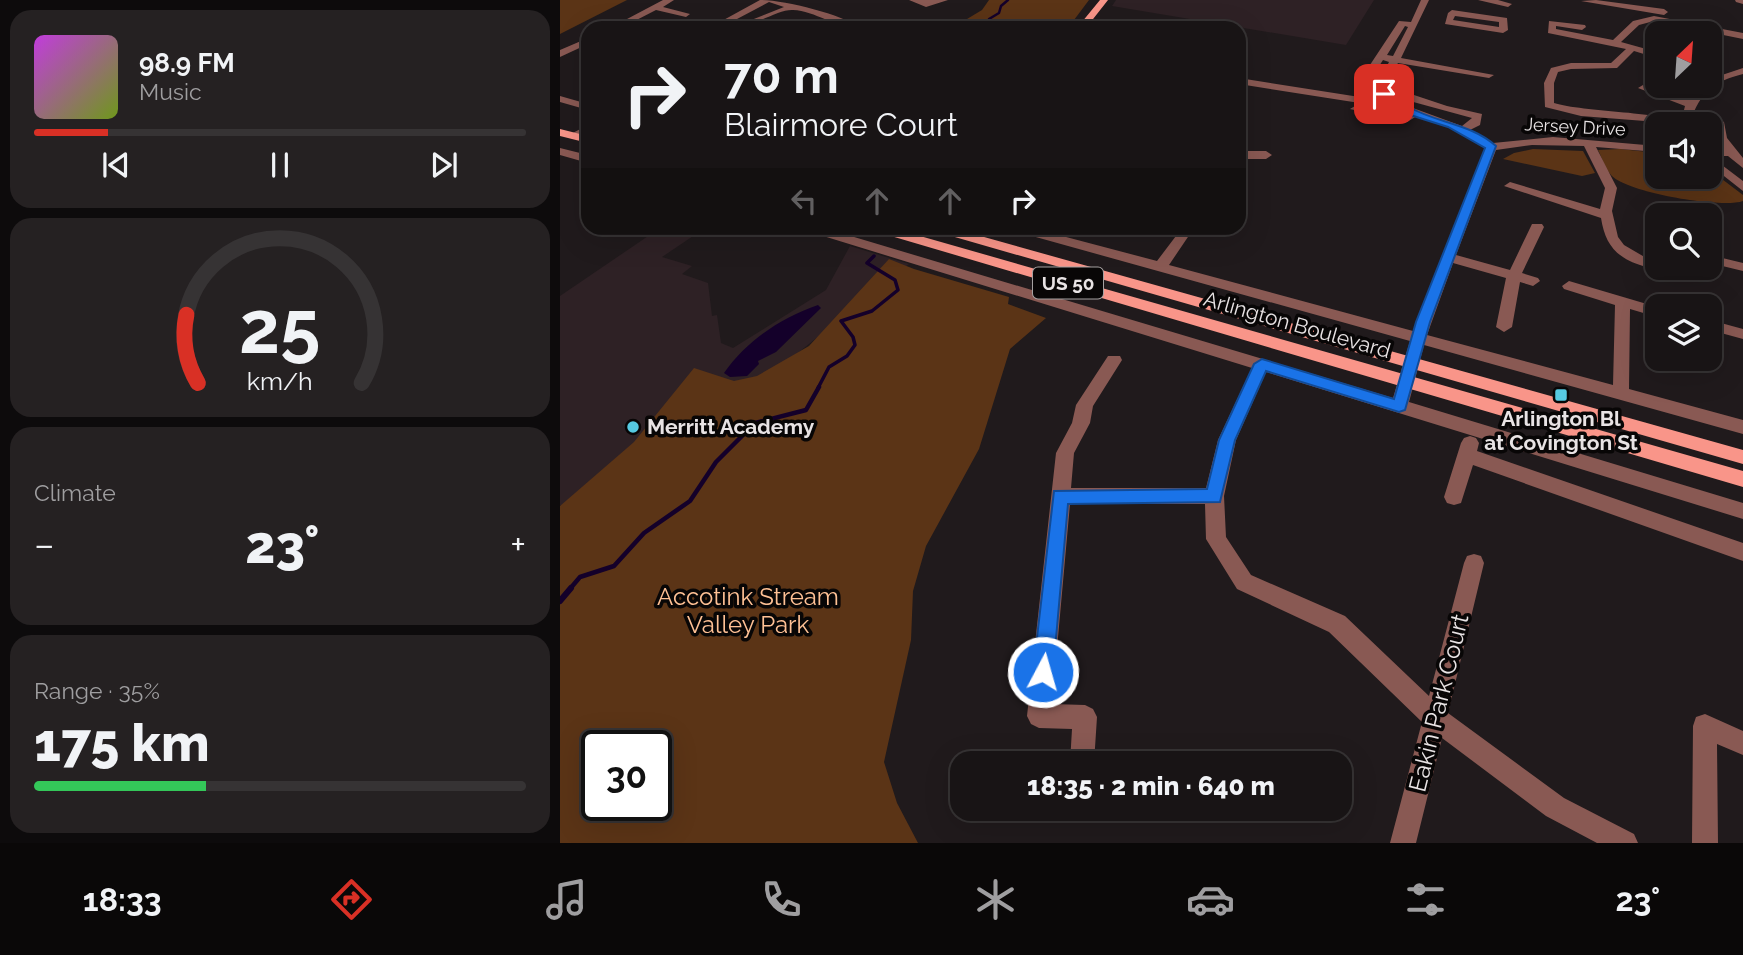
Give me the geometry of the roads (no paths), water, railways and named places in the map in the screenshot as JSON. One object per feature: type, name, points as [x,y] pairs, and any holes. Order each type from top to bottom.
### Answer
[{"type":"main road","points":[[1087,21],[1104,0]]},
{"type":"main road","points":[[560,119],[581,131]]},
{"type":"main road","points":[[560,132],[581,135]]},
{"type":"main road","name":"Arlington Boulevard","points":[[904,235],[1409,371],[1743,457]]},
{"type":"main road","points":[[919,239],[924,235]]},
{"type":"main road","name":"Arlington Boulevard","points":[[962,235],[1409,371],[1743,479]]},
{"type":"street","points":[[629,21],[670,0]]},
{"type":"street","points":[[744,0],[757,4]]},
{"type":"street","points":[[726,21],[769,0],[837,21]]},
{"type":"street","points":[[913,0],[926,4],[944,0]]},
{"type":"street","points":[[1399,406],[1419,337],[1491,146],[1462,130],[1415,113],[1384,93],[1366,86],[1367,77],[1415,0]]},
{"type":"street","points":[[1384,93],[1383,79],[1397,60],[1425,0]]},
{"type":"street","points":[[1482,0],[1508,4]]},
{"type":"street","points":[[1585,1],[1684,15]]},
{"type":"street","points":[[753,21],[793,6]]},
{"type":"street","points":[[657,8],[686,14]]},
{"type":"street","points":[[1633,8],[1646,19]]},
{"type":"street","points":[[1420,13],[1441,16],[1452,13],[1504,20],[1507,25]]},
{"type":"street","points":[[1727,18],[1730,34]]},
{"type":"street","points":[[1615,43],[1630,26],[1646,19],[1672,21],[1743,36]]},
{"type":"street","points":[[1402,23],[1415,25]]},
{"type":"street","points":[[1583,27],[1552,23],[1551,31],[1645,52]]},
{"type":"street","points":[[560,54],[581,44]]},
{"type":"street","points":[[1632,48],[1614,66],[1571,66],[1554,70],[1549,83],[1549,105],[1566,112],[1645,121]]},
{"type":"street","points":[[1381,57],[1489,75]]},
{"type":"street","points":[[1722,77],[1743,71]]},
{"type":"street","points":[[1722,80],[1743,81]]},
{"type":"street","points":[[1246,82],[1366,101],[1384,93],[1402,94],[1444,110],[1478,116],[1476,123],[1462,130]]},
{"type":"street","points":[[1643,88],[1690,104]]},
{"type":"street","points":[[1330,95],[1326,103],[1408,119],[1415,113]]},
{"type":"street","points":[[1690,112],[1690,104],[1696,98]]},
{"type":"street","points":[[560,99],[581,105]]},
{"type":"street","points":[[1722,140],[1743,164]]},
{"type":"street","name":"Jersey Drive","points":[[1491,146],[1516,142],[1645,148]]},
{"type":"street","points":[[1589,144],[1611,188],[1606,215],[1611,238],[1619,248],[1643,262]]},
{"type":"street","points":[[560,151],[581,157]]},
{"type":"street","points":[[1722,153],[1731,153]]},
{"type":"street","points":[[1246,155],[1266,155]]},
{"type":"street","points":[[1722,169],[1743,187]]},
{"type":"street","points":[[1510,186],[1606,215]]},
{"type":"street","points":[[1504,327],[1514,276],[1537,227]]},
{"type":"street","points":[[835,235],[1743,511]]},
{"type":"street","points":[[1046,235],[1743,427]]},
{"type":"street","points":[[1161,266],[1183,235]]},
{"type":"street","points":[[902,255],[919,239]]},
{"type":"street","points":[[1448,257],[1533,281]]},
{"type":"street","points":[[1722,262],[1743,267]]},
{"type":"street","points":[[1569,286],[1645,309]]},
{"type":"street","points":[[1620,393],[1623,303]]},
{"type":"street","points":[[1722,328],[1743,334]]},
{"type":"street","points":[[1083,751],[1086,717],[1039,716],[1066,446],[1081,423],[1085,405],[1114,360]]},
{"type":"street","points":[[1262,364],[1227,440],[1214,496],[1216,539],[1244,582],[1337,624],[1434,718],[1555,807],[1625,843]]},
{"type":"street","points":[[1454,498],[1474,430]]},
{"type":"street","points":[[1467,455],[1743,552]]},
{"type":"street","points":[[1060,496],[1214,496]]},
{"type":"street","name":"Eakin Park Court","points":[[1403,843],[1474,563]]},
{"type":"street","points":[[1704,843],[1705,726],[1743,743]]},
{"type":"waterway","points":[[990,21],[1008,0]]},
{"type":"waterway","points":[[818,388],[829,367],[847,356],[855,345],[853,337],[841,321],[872,311],[898,290],[895,280],[867,263],[874,256]]},
{"type":"waterway","points":[[569,590],[580,577],[614,566],[644,533],[690,501],[716,462],[755,423],[806,410],[819,387]]},
{"type":"waterway","points":[[560,601],[571,588]]},
{"type":"place","name":"Arlington Bl at Covington St","points":[[1561,395]]},
{"type":"place","name":"Merritt Academy","points":[[633,427]]},
{"type":"park label","name":"Accotink Stream Valley Park","points":[[748,611]]}]
